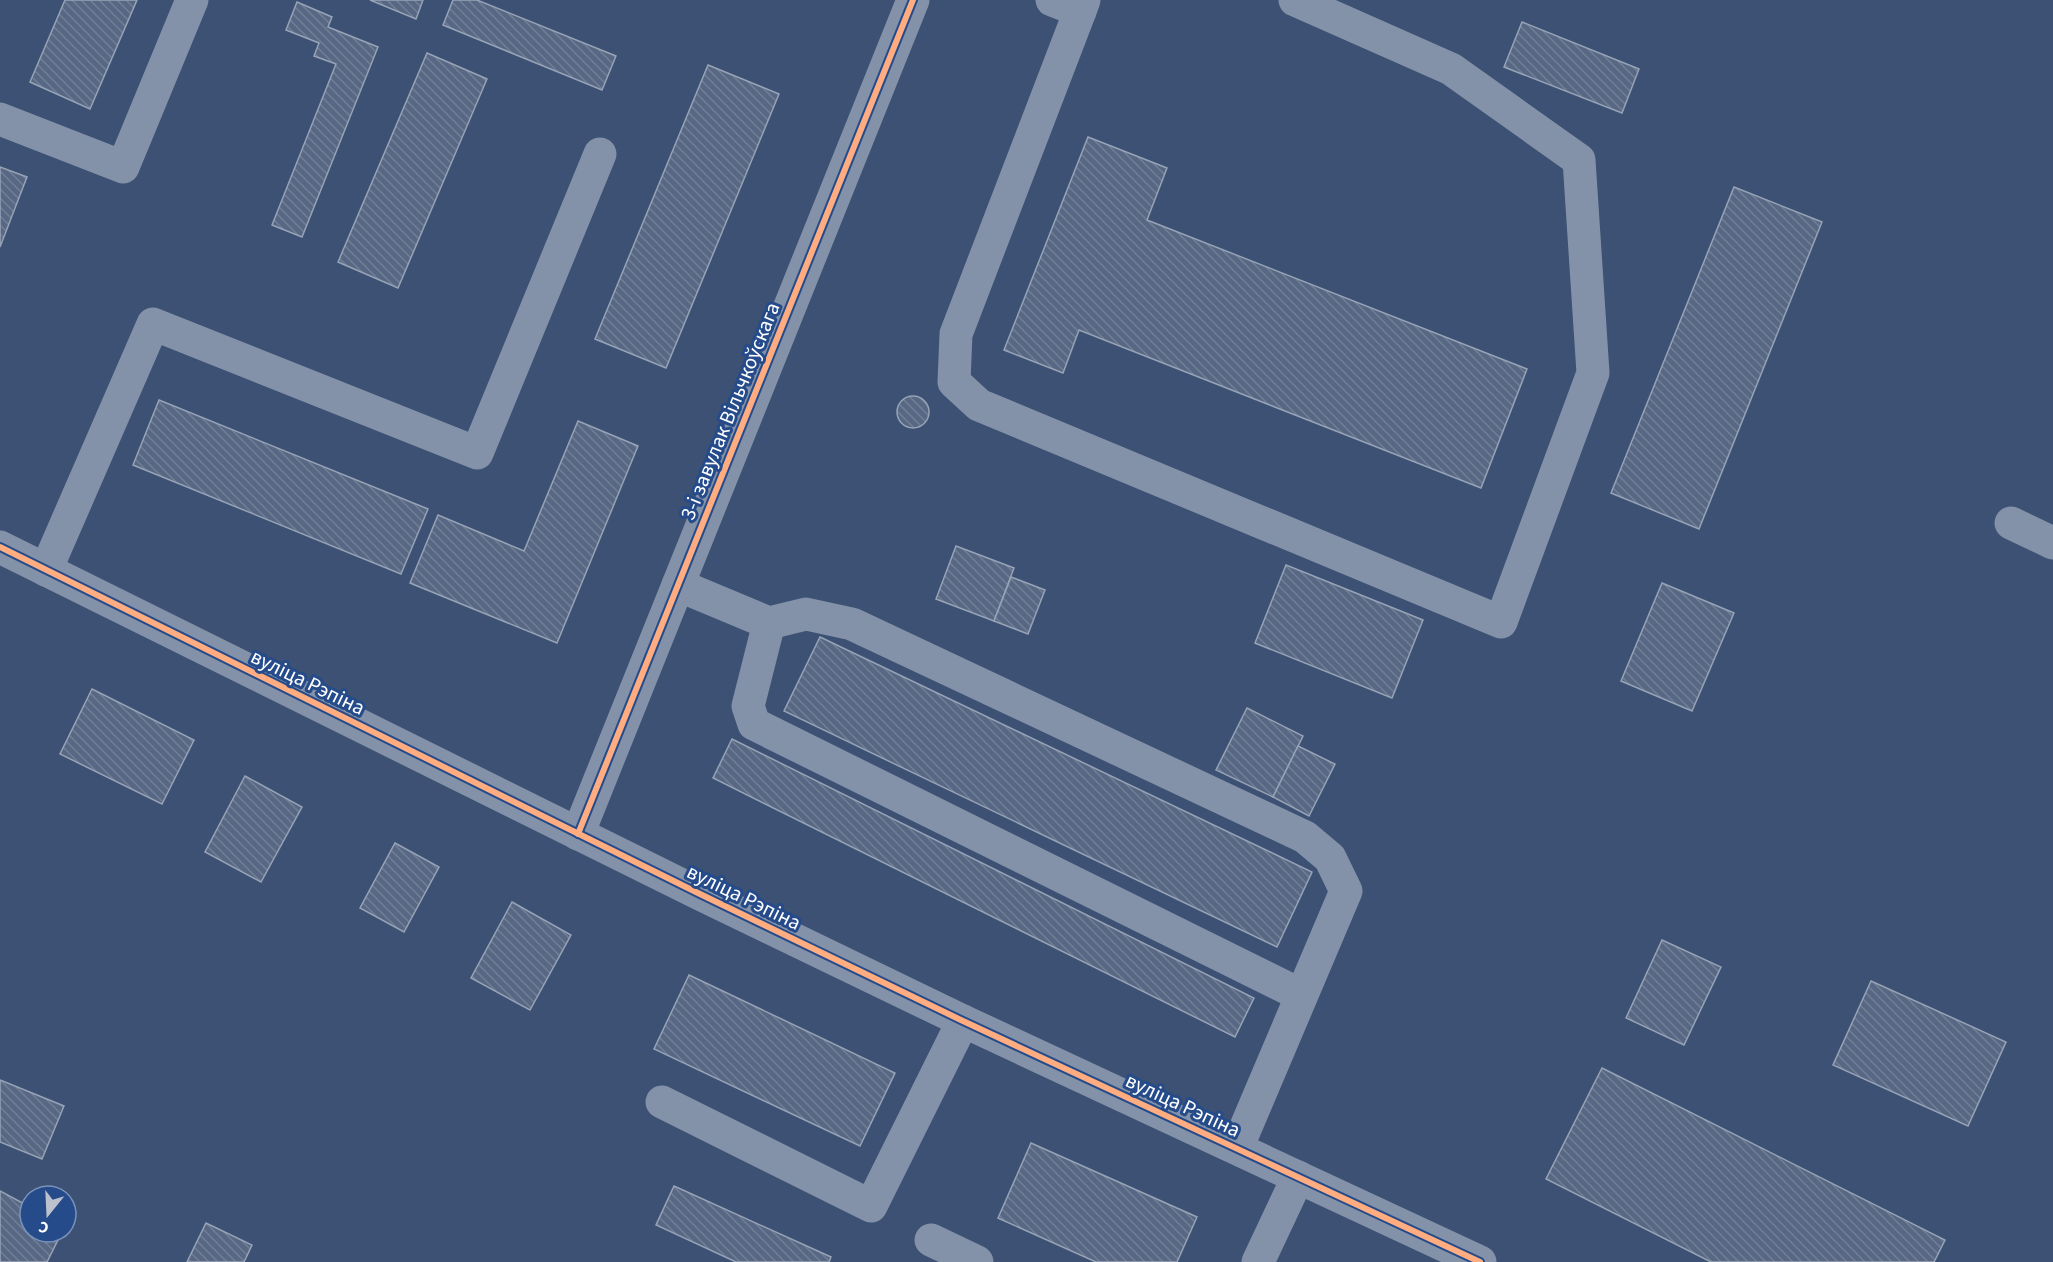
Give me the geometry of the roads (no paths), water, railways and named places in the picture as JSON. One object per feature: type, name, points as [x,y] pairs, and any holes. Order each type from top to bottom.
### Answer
[{"type":"street","points":[[0,119],[123,167],[192,0]]},
{"type":"street","name":"3-і завулак Вільчкоўскага","points":[[578,834],[913,0]]},
{"type":"street","points":[[1072,4],[956,334],[954,382],[979,405],[1501,621],[1593,373],[1579,160],[1451,69],[1295,0]]},
{"type":"street","points":[[46,570],[153,324],[477,453],[600,154]]},
{"type":"street","points":[[2011,523],[2053,543]]},
{"type":"street","name":"вуліца Рэпіна","points":[[0,547],[578,834],[963,1021],[1479,1262]]},
{"type":"street","points":[[678,585],[770,623],[806,614],[852,624],[1305,837],[1330,858],[1346,891],[1236,1148]]},
{"type":"street","points":[[770,623],[748,706],[754,724],[1301,995]]},
{"type":"street","points":[[662,1102],[871,1206],[963,1021]]},
{"type":"street","points":[[1258,1262],[1298,1177]]},
{"type":"street","points":[[931,1240],[977,1262]]}]
